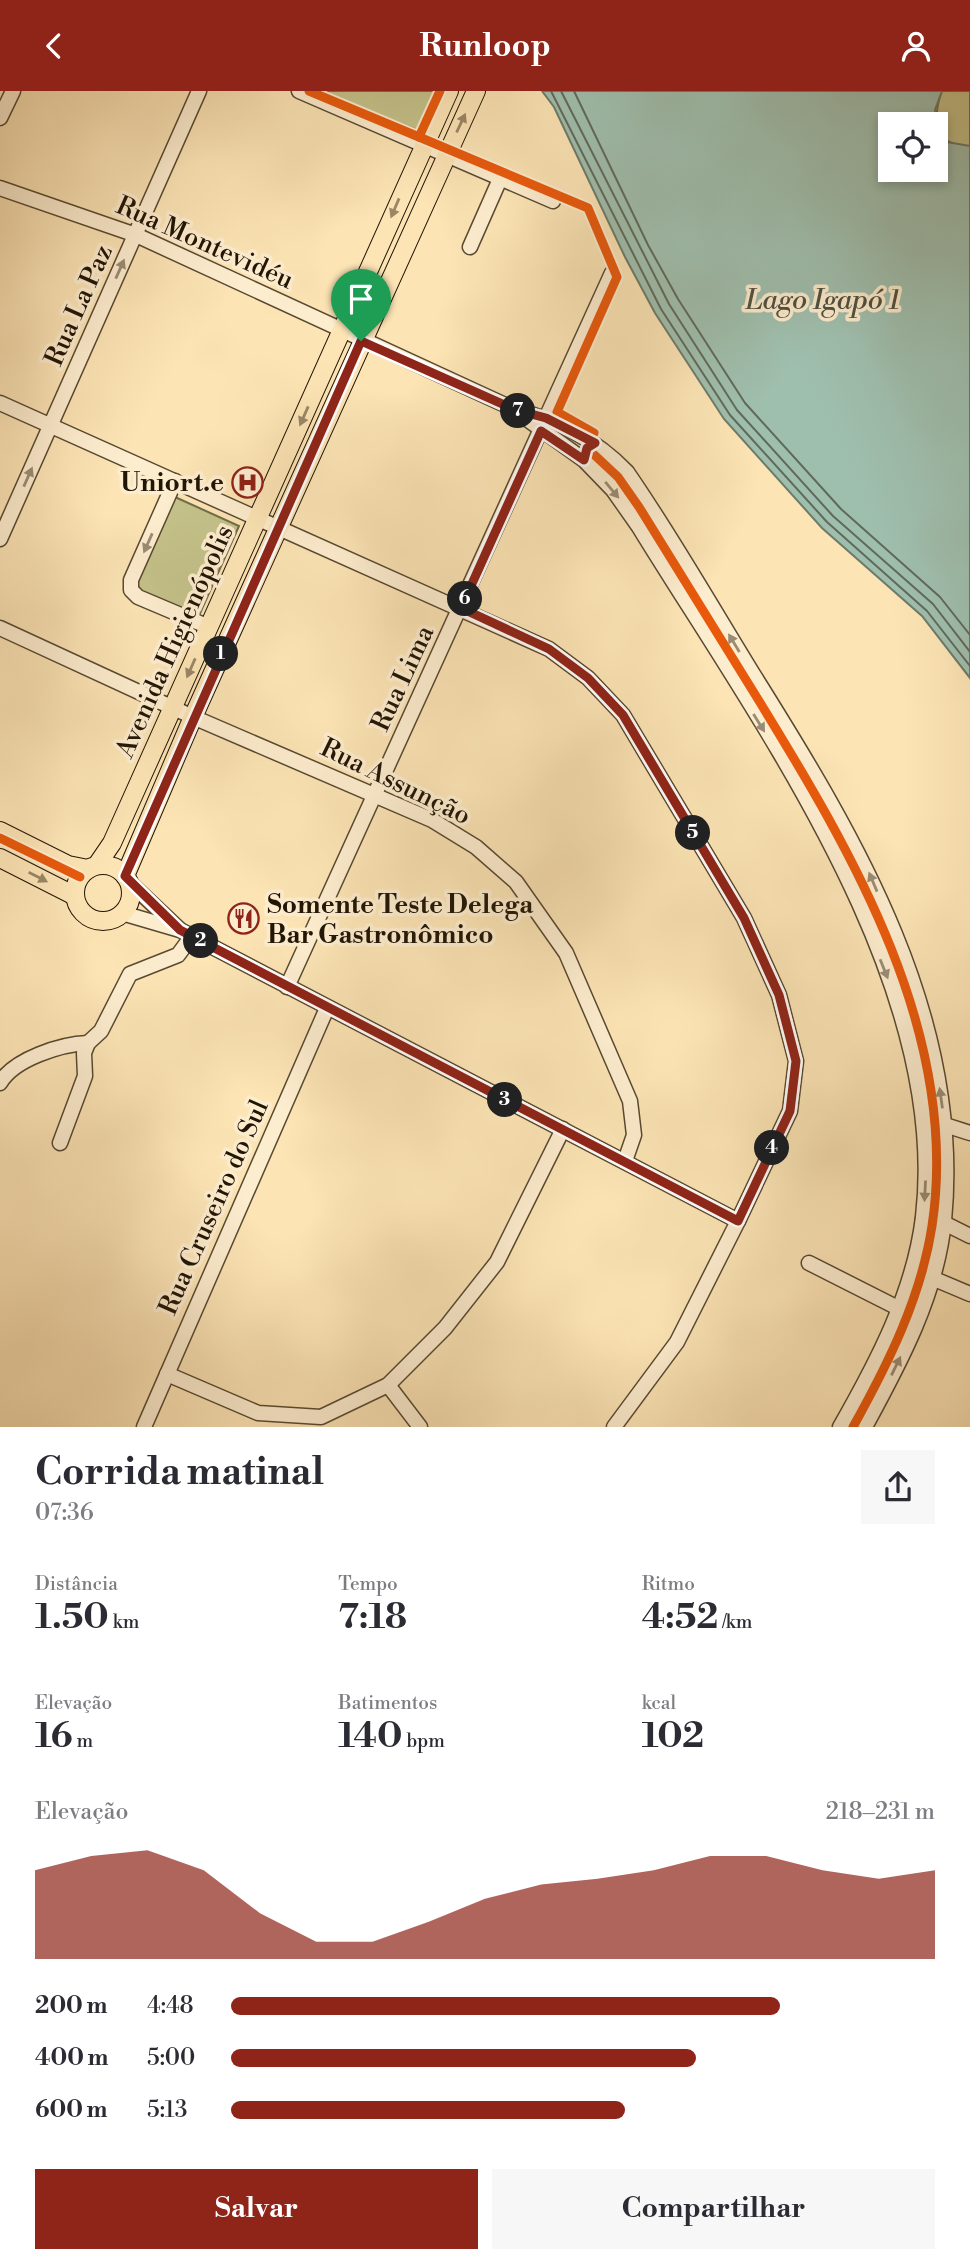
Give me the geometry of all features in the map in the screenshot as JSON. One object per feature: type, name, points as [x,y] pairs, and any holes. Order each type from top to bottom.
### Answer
[{"type":"main road","name":"Avenida Higienópolis","points":[[93,867],[112,843],[422,145],[449,91]]},
{"type":"main road","name":"Avenida Higienópolis","points":[[127,879],[193,717],[476,91]]},
{"type":"main road","points":[[0,831],[68,865],[112,867],[127,879],[130,898],[122,913],[106,920],[98,920],[82,912],[75,896],[77,881],[93,867]]},
{"type":"main road","points":[[0,858],[75,896]]},
{"type":"street","points":[[0,118],[13,91]]},
{"type":"street","name":"Rua La Paz","points":[[0,539],[199,91]]},
{"type":"street","points":[[299,91],[553,201]]},
{"type":"street","name":"Rua Montevidéu","points":[[0,179],[25,195]]},
{"type":"street","points":[[470,247],[500,179]]},
{"type":"street","name":"Rua Montevidéu","points":[[0,188],[136,235],[543,424]]},
{"type":"street","name":"Rua Lima","points":[[287,987],[612,274]]},
{"type":"street","points":[[0,403],[549,649],[588,678],[623,715],[744,918],[779,995],[796,1061],[790,1111],[738,1221],[677,1342],[614,1426]]},
{"type":"street","points":[[543,424],[595,443],[627,472],[752,673],[835,808],[861,856],[895,935],[936,1062],[947,1151],[944,1223],[920,1317],[865,1426]]},
{"type":"street","points":[[543,424],[613,490],[639,527],[735,684],[842,864],[905,1030],[923,1108],[926,1149],[923,1219],[900,1309],[840,1426]]},
{"type":"street","points":[[584,460],[587,448],[595,443]]},
{"type":"street","points":[[175,481],[131,580],[131,590],[138,597],[209,627]]},
{"type":"street","name":"Rua Assunção","points":[[0,628],[193,717],[432,820],[476,847],[516,882],[566,953],[630,1101],[634,1135],[625,1161]]},
{"type":"street","points":[[735,684],[752,673]]},
{"type":"street","points":[[127,879],[186,933]]},
{"type":"street","points":[[122,913],[186,933],[738,1221]]},
{"type":"street","points":[[60,1143],[85,1076],[84,1053],[88,1043],[101,1031],[130,974],[178,954],[186,933]]},
{"type":"street","points":[[873,942],[895,935]]},
{"type":"street","name":"Rua Cruseiro do Sul","points":[[145,1426],[327,1008]]},
{"type":"street","points":[[0,1083],[7,1072],[28,1061],[69,1044],[88,1043]]},
{"type":"street","points":[[945,1125],[970,1133]]},
{"type":"street","points":[[167,1374],[258,1413],[321,1417],[388,1385],[445,1328],[497,1262],[563,1129]]},
{"type":"street","points":[[923,1219],[944,1223],[970,1236]]},
{"type":"street","points":[[809,1263],[900,1309]]},
{"type":"street","points":[[932,1278],[970,1294]]},
{"type":"street","points":[[388,1385],[421,1426]]},
{"type":"shaded area","points":[[318,91],[436,91],[421,128],[417,130]]},
{"type":"shaded area","points":[[942,91],[970,91],[970,146],[948,141],[948,112],[937,112]]},
{"type":"shaded area","points":[[175,497],[239,526],[198,618],[134,588]]},
{"type":"water","name":"Lago Igapó 1","points":[[542,91],[942,91],[935,112],[878,112],[878,182],[948,182],[948,142],[970,146],[970,678],[922,616],[822,528],[724,419],[655,313],[625,257],[554,107]]},
{"type":"cycle path","points":[[309,91],[419,137],[440,91]]},
{"type":"cycle path","points":[[419,137],[588,208],[617,277],[557,412],[594,433],[587,448],[618,477],[639,507],[792,756],[862,882],[891,948],[914,1016],[930,1085],[937,1155],[932,1226],[920,1279],[902,1330],[853,1427]]},
{"type":"cycle path","points":[[0,838],[80,877]]},
{"type":"place","name":"Uniort.e","points":[[247,482]]},
{"type":"place","name":"Somente Teste Delega Bar Gastronômico","points":[[244,919]]},
{"type":"route","points":[[361,341],[516,410],[546,418],[595,443],[585,451],[584,460],[541,431],[461,608],[549,649],[588,678],[623,715],[744,918],[779,995],[796,1061],[790,1111],[738,1221],[180,930],[129,883],[125,876],[135,848],[361,341]]}]
